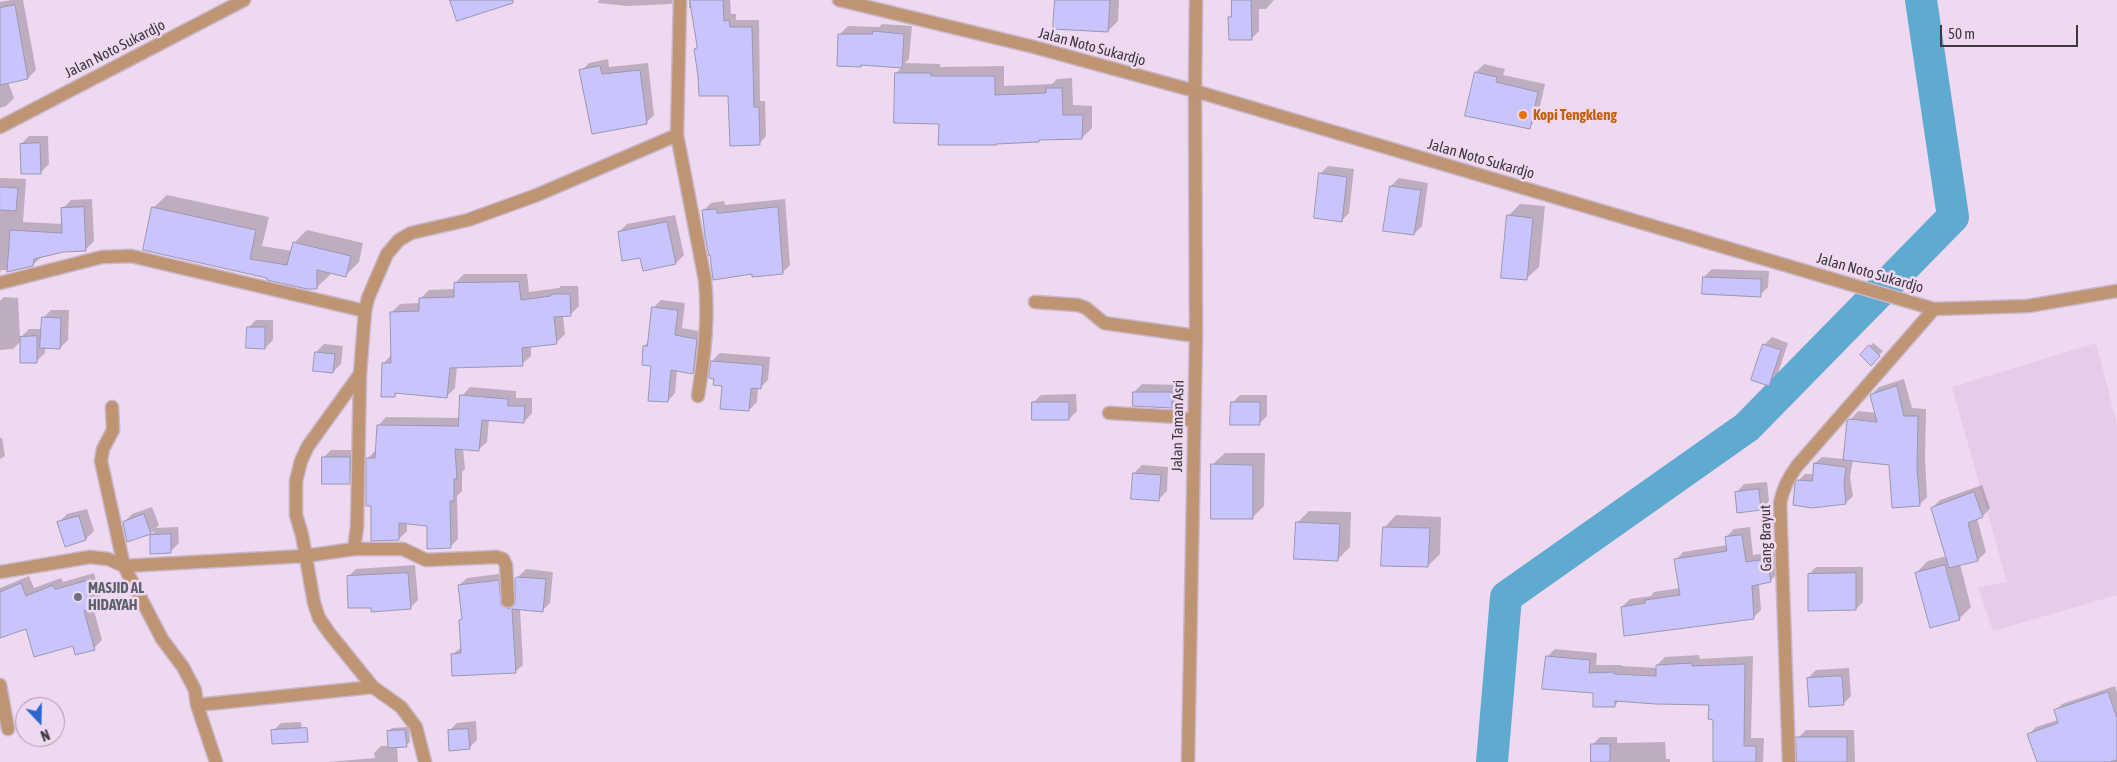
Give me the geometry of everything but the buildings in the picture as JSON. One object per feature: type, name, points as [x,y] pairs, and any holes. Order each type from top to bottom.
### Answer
[{"type":"street","name":"Jalan Noto Sukardjo","points":[[0,127],[244,0]]},
{"type":"street","points":[[680,0],[677,135],[705,280],[707,300],[707,325],[698,396]]},
{"type":"street","name":"Jalan Noto Sukardjo","points":[[839,0],[1034,47],[1195,91],[1934,309],[2028,306],[2117,291]]},
{"type":"street","name":"Jalan Taman Asri","points":[[1188,762],[1196,336],[1196,0]]},
{"type":"street","points":[[354,549],[357,527],[360,374],[365,311],[368,298],[387,254],[399,240],[411,233],[468,220],[537,196],[677,135]]},
{"type":"street","points":[[0,283],[102,257],[131,256],[365,311]]},
{"type":"street","points":[[1035,302],[1078,305],[1086,308],[1104,323],[1196,336]]},
{"type":"street","name":"Gang Brayut","points":[[1789,762],[1780,503],[1783,491],[1787,479],[1797,466],[1934,309]]},
{"type":"street","points":[[360,374],[308,446],[301,461],[296,480],[296,515],[302,535],[314,604],[319,618],[373,687],[401,707],[416,727],[425,762]]},
{"type":"street","points":[[112,407],[113,430],[103,449],[101,461],[124,566],[162,639],[195,690],[197,704],[216,762]]},
{"type":"street","points":[[1109,413],[1180,417],[1194,422]]},
{"type":"street","points":[[0,572],[90,557],[108,559],[124,566],[305,556],[354,549],[403,549],[426,560],[497,557],[503,559],[506,565],[508,601]]},
{"type":"street","points":[[0,684],[8,729]]},
{"type":"street","points":[[197,704],[373,687]]},
{"type":"shaded area","points":[[2096,343],[2117,424],[2117,595],[1993,631],[1978,587],[2007,582],[1952,387]]},
{"type":"waterway","points":[[1492,762],[1506,597],[1747,427],[1953,217],[1921,0]]},
{"type":"place","name":"Kopi Tengkleng","points":[[1523,115]]},
{"type":"place","name":"MASJID AL HIDAYAH","points":[[78,597]]}]
